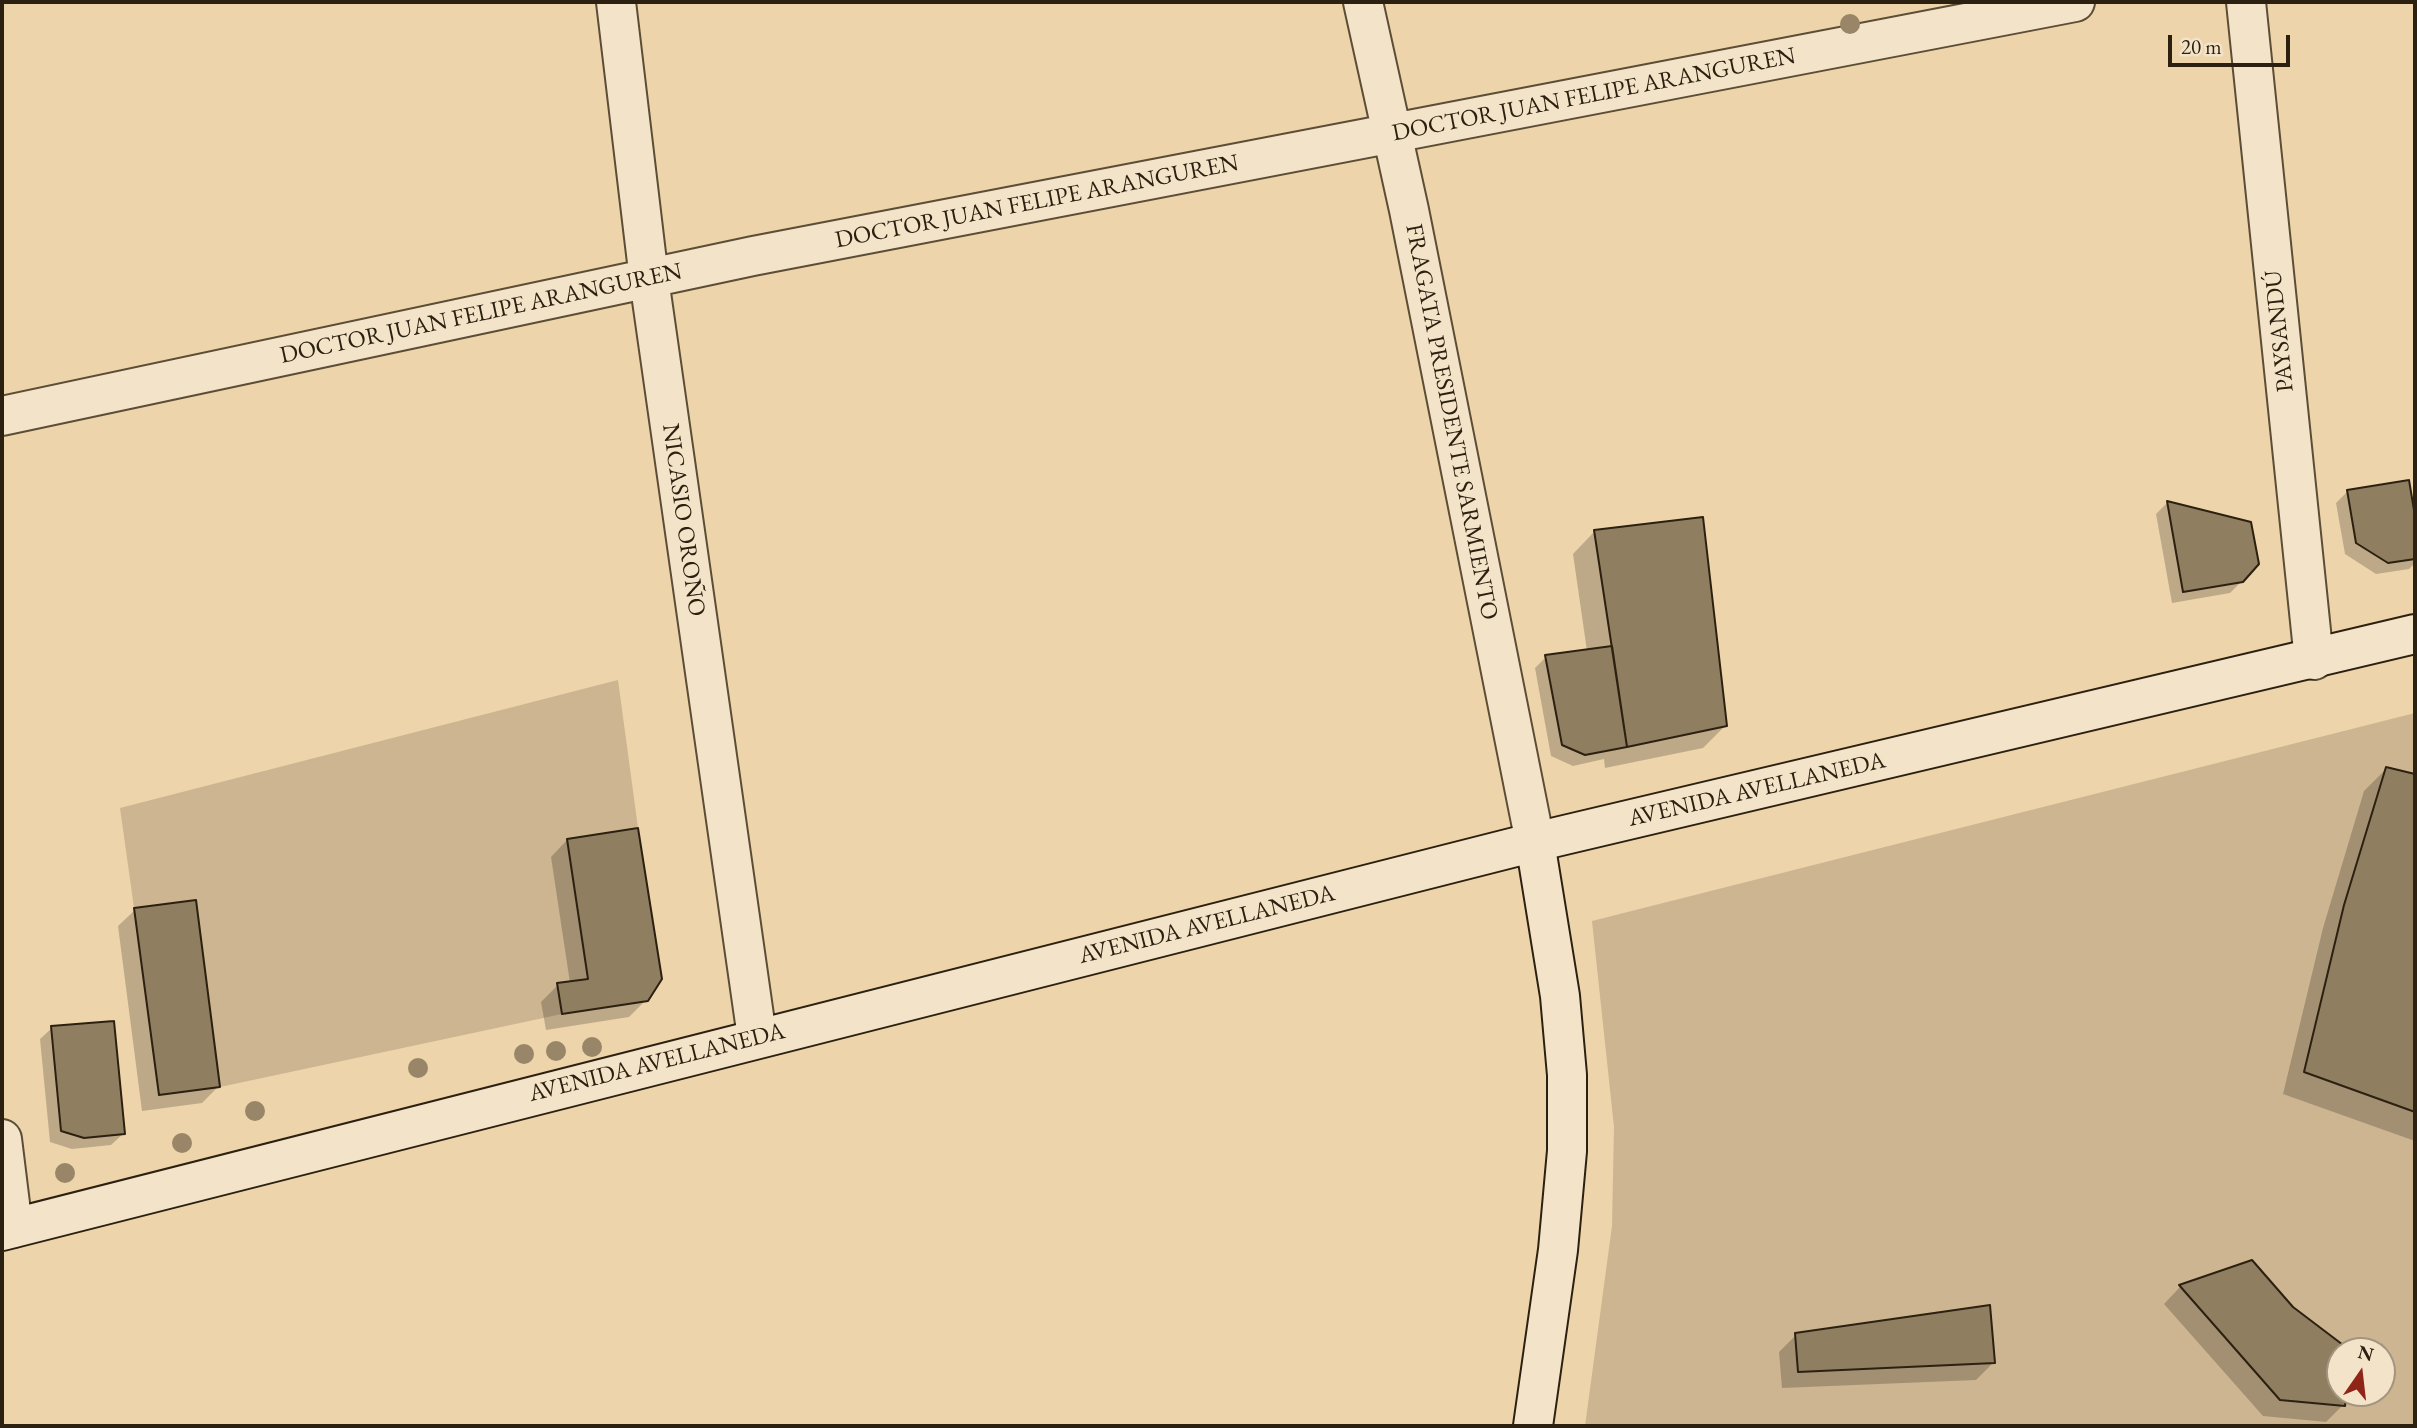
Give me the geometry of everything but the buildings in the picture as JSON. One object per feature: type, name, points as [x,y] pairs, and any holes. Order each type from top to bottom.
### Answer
[{"type":"street","name":"NICASIO OROÑO","points":[[615,2],[649,279],[757,1037]]},
{"type":"street","name":"FRAGATA PRESIDENTE SARMIENTO","points":[[1363,2],[1390,134],[1412,223],[1535,842],[1560,996],[1566,1062],[1567,1151],[1558,1250],[1533,1426]]},
{"type":"street","name":"DOCTOR JUAN FELIPE ARANGUREN","points":[[2,416],[753,256],[2075,2]]},
{"type":"street","name":"PAYSANDÚ","points":[[2246,2],[2314,660]]},
{"type":"street","name":"AVENIDA AVELLANEDA","points":[[8,1229],[757,1037],[1535,842],[2415,634]]},
{"type":"street","points":[[2,1139],[8,1229]]},
{"type":"shaded area","points":[[618,680],[638,828],[567,839],[588,979],[557,983],[562,1014],[220,1087],[196,900],[134,908],[120,808]]},
{"type":"shaded area","points":[[2415,713],[2415,1426],[1585,1426],[1612,1226],[1614,1127],[1592,921]]}]
